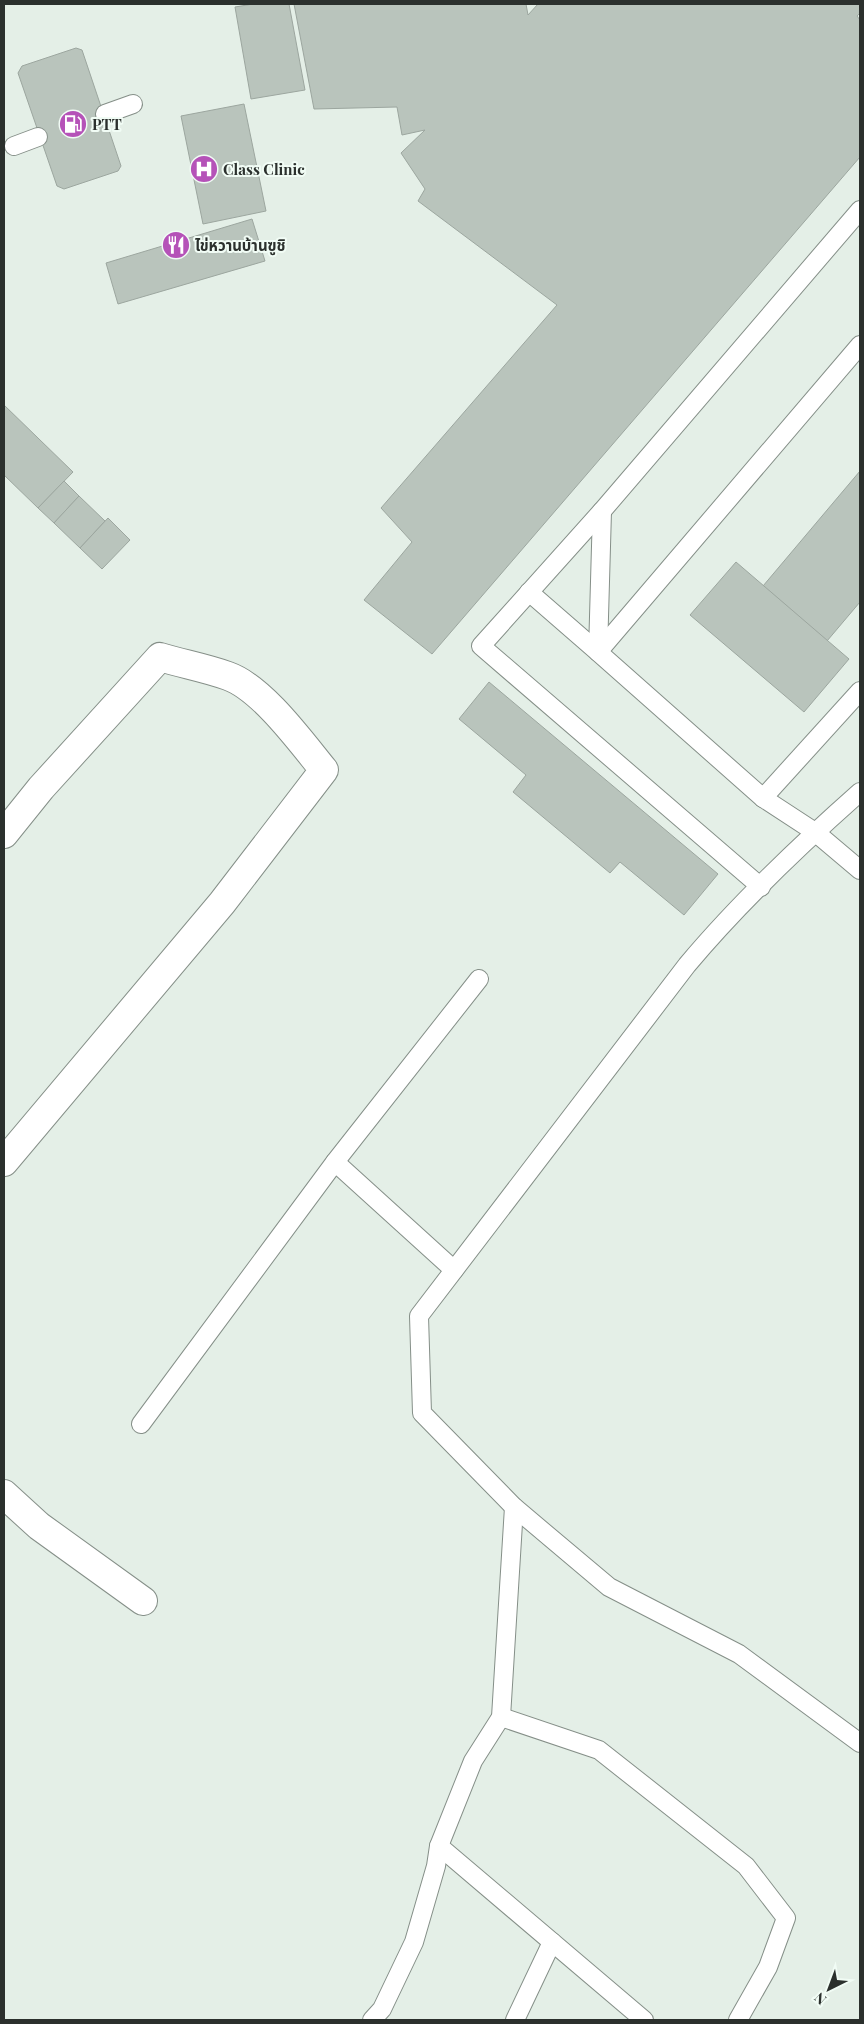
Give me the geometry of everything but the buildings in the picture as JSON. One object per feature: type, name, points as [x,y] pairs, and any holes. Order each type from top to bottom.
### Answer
[{"type":"street","points":[[4,834],[42,788],[160,658],[230,676],[249,689],[286,724],[324,770],[222,903],[4,1162]]},
{"type":"street","points":[[4,1494],[39,1526],[143,1601]]},
{"type":"lane","points":[[104,114],[133,104]]},
{"type":"lane","points":[[14,146],[38,137]]},
{"type":"lane","points":[[761,887],[481,646],[602,511],[860,210]]},
{"type":"lane","points":[[598,652],[860,345]]},
{"type":"lane","points":[[598,652],[602,511]]},
{"type":"lane","points":[[529,592],[763,798],[815,832],[860,870]]},
{"type":"lane","points":[[763,798],[860,691]]},
{"type":"lane","points":[[860,792],[815,832],[709,939],[687,965],[419,1316],[422,1413],[514,1507],[608,1587],[739,1654],[860,1744]]},
{"type":"lane","points":[[141,1424],[335,1162],[479,979]]},
{"type":"lane","points":[[335,1162],[454,1270]]},
{"type":"lane","points":[[372,2020],[382,2009],[414,1942],[436,1866],[439,1846],[473,1761],[501,1717],[514,1507]]},
{"type":"lane","points":[[501,1717],[600,1750],[746,1866],[786,1918],[768,1967],[738,2020]]},
{"type":"lane","points":[[439,1846],[644,2020]]},
{"type":"lane","points":[[514,2020],[552,1942]]},
{"type":"place","name":"PTT","points":[[73,124]]},
{"type":"place","name":"Class Clinic","points":[[204,169]]},
{"type":"place","name":"ไข่หวานบ้านฃูชิ","points":[[176,245]]}]
